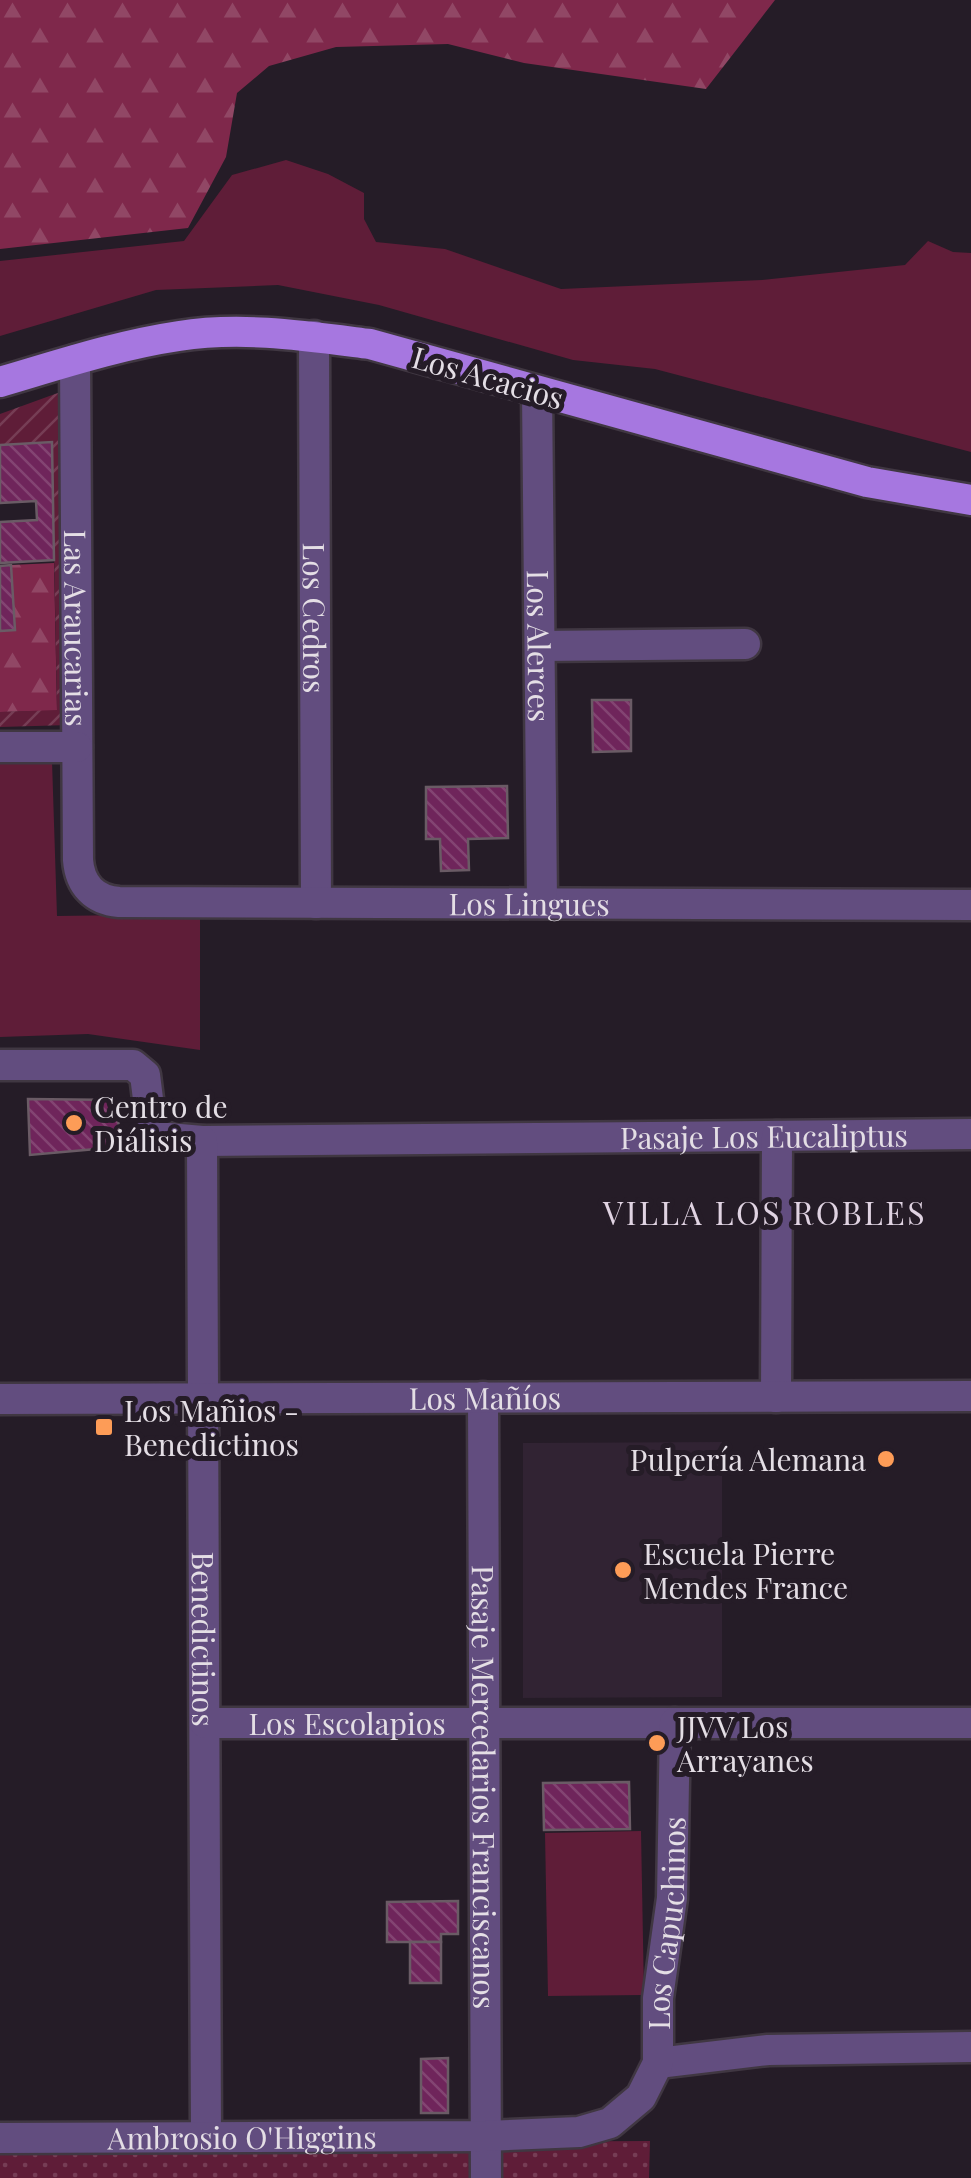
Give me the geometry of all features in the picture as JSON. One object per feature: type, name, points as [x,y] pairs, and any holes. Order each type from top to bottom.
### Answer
[{"type":"main road","name":"Los Acacios","points":[[0,382],[178,336],[268,332],[314,336],[370,344],[867,482],[971,500]]},
{"type":"street","name":"Los Cedros","points":[[314,336],[316,903]]},
{"type":"street","name":"Las Araucarias","points":[[74,360],[79,871],[90,891]]},
{"type":"street","name":"Los Alerces","points":[[538,391],[542,903]]},
{"type":"street","points":[[540,646],[745,644]]},
{"type":"street","points":[[0,746],[76,748]]},
{"type":"street","name":"Los Lingues","points":[[90,891],[119,902],[971,905]]},
{"type":"street","points":[[0,1064],[133,1065],[145,1075],[152,1131],[157,1137],[202,1141]]},
{"type":"street","name":"Pasaje Los Eucaliptus","points":[[202,1141],[971,1134]]},
{"type":"street","points":[[776,1396],[778,1136]]},
{"type":"street","name":"Benedictinos","points":[[202,1141],[206,2137]]},
{"type":"street","name":"Los Mañíos","points":[[0,1399],[971,1396]]},
{"type":"street","name":"Pasaje Mercedarios Franciscanos","points":[[483,1397],[486,2178]]},
{"type":"street","name":"Los Escolapios","points":[[206,1723],[971,1723]]},
{"type":"street","name":"Los Capuchinos","points":[[658,2062],[658,1998],[672,1898],[675,1723]]},
{"type":"street","points":[[658,2062],[768,2050],[971,2047]]},
{"type":"street","name":"Ambrosio O'Higgins","points":[[0,2138],[486,2136],[579,2132],[610,2123],[641,2096],[658,2062]]},
{"type":"shaded area","points":[[286,160],[328,174],[364,193],[364,219],[376,242],[445,249],[561,289],[762,280],[905,265],[928,241],[953,252],[971,253],[971,452],[655,369],[573,360],[379,305],[278,285],[156,290],[0,336],[0,261],[184,241],[232,175]]},
{"type":"shaded area","points":[[66,390],[70,725],[0,727],[0,712],[57,710],[52,443],[0,445],[0,414]]},
{"type":"shaded area","points":[[52,761],[57,916],[200,914],[200,1050],[88,1034],[0,1037],[0,762]]},
{"type":"shaded area","name":"Escuela Pierre Mendes France","points":[[722,1442],[722,1697],[523,1698],[523,1443]]},
{"type":"shaded area","points":[[641,1831],[644,1995],[548,1996],[545,1833]]},
{"type":"shaded area","points":[[650,2141],[649,2178],[0,2178],[0,2145]]},
{"type":"green space","points":[[0,0],[775,0],[706,89],[524,63],[448,44],[336,47],[269,66],[237,93],[226,157],[188,228],[0,249]]},
{"type":"green space","points":[[54,563],[57,711],[0,712],[0,631],[15,630],[11,565]]},
{"type":"building","points":[[52,442],[54,560],[0,563],[0,522],[37,520],[36,501],[0,503],[0,445]]},
{"type":"building","points":[[11,565],[15,630],[0,631],[0,566]]},
{"type":"building","points":[[592,700],[631,700],[631,751],[593,752]]},
{"type":"building","points":[[507,786],[508,838],[468,839],[469,870],[441,871],[440,839],[426,839],[426,787]]},
{"type":"building","name":"Centro de Diálisis","points":[[28,1099],[119,1100],[118,1147],[30,1155]]},
{"type":"building","points":[[629,1782],[630,1829],[544,1830],[543,1783]]},
{"type":"building","points":[[458,1901],[458,1934],[441,1934],[441,1942],[387,1942],[387,1902]]},
{"type":"building","points":[[410,1942],[441,1942],[441,1983],[410,1983]]},
{"type":"building","points":[[448,2058],[448,2113],[421,2113],[421,2059]]},
{"type":"place","name":"Centro de Diálisis","points":[[74,1123]]},
{"type":"place","name":"Los Mañios - Benedictinos","points":[[104,1427]]},
{"type":"place","name":"Pulpería Alemana","points":[[886,1459]]},
{"type":"place","name":"Escuela Pierre Mendes France","points":[[623,1570]]},
{"type":"place","name":"JJVV Los Arrayanes","points":[[657,1743]]},
{"type":"district","name":"VILLA LOS ROBLES","points":[[765,1211]]}]
